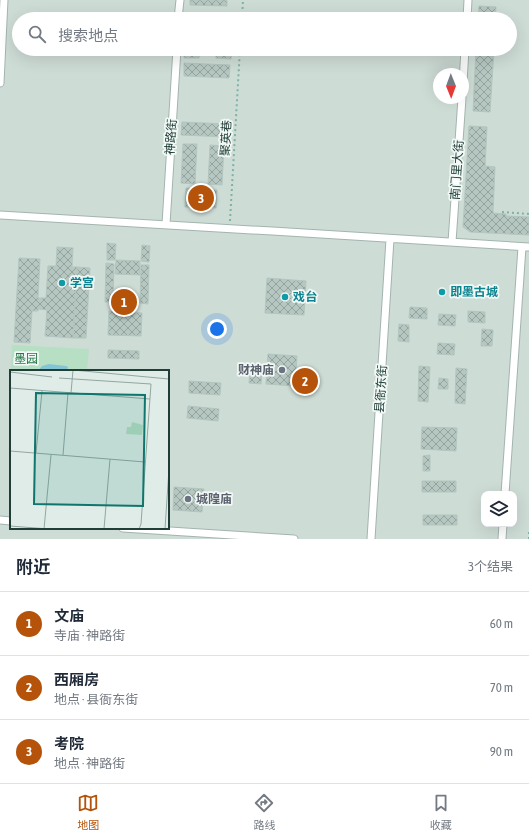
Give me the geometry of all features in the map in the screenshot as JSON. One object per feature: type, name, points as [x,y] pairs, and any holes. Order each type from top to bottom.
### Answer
[{"type":"street","points":[[0,83],[4,0]]},
{"type":"street","points":[[179,12],[180,0]]},
{"type":"street","points":[[467,12],[468,0]]},
{"type":"street","name":"神路街","points":[[166,224],[177,56]]},
{"type":"street","points":[[464,68],[465,56]]},
{"type":"street","name":"南门里大街","points":[[452,242],[462,104]]},
{"type":"street","points":[[0,215],[526,247],[506,491]]},
{"type":"street","name":"县衙东街","points":[[371,539],[390,239]]},
{"type":"street","points":[[0,520],[10,521]]},
{"type":"street","points":[[502,539],[503,527]]},
{"type":"street","points":[[139,529],[294,539]]},
{"type":"path","points":[[242,12],[243,0]]},
{"type":"path","name":"聚英巷","points":[[230,229],[240,56]]},
{"type":"path","points":[[502,212],[529,214]]},
{"type":"path","points":[[528,539],[529,530]]},
{"type":"shaded area","name":"即墨古城","points":[[0,0],[529,0],[529,539],[0,539]]},
{"type":"green space","name":"墨园","points":[[12,345],[89,349],[87,370],[11,370]]},
{"type":"water","points":[[49,364],[68,367],[67,370],[39,370],[42,366]]},
{"type":"building","points":[[190,0],[227,0],[227,6],[190,5]]},
{"type":"building","points":[[479,6],[496,7],[496,12],[479,12]]},
{"type":"building","points":[[184,56],[199,56],[199,58],[184,58]]},
{"type":"building","points":[[216,56],[231,56],[231,59],[216,58]]},
{"type":"building","points":[[476,56],[494,56],[490,112],[473,111]]},
{"type":"building","points":[[184,63],[230,65],[229,78],[184,76]]},
{"type":"building","points":[[182,122],[228,124],[227,137],[181,135]]},
{"type":"building","points":[[469,126],[487,127],[485,166],[495,167],[493,213],[506,214],[506,216],[529,217],[529,235],[470,232],[463,227]]},
{"type":"building","points":[[183,144],[197,144],[195,184],[181,183]]},
{"type":"building","points":[[210,145],[224,146],[222,185],[208,184]]},
{"type":"building","points":[[186,188],[217,190],[216,208],[185,207]]},
{"type":"building","points":[[107,243],[116,244],[115,260],[107,260]]},
{"type":"building","points":[[142,245],[150,246],[149,262],[141,261]]},
{"type":"building","name":"学宫","points":[[57,247],[73,248],[72,267],[77,267],[73,338],[45,336],[47,310],[38,309],[38,311],[32,311],[30,343],[14,342],[19,258],[40,259],[38,298],[46,298],[48,266],[56,266]]},
{"type":"building","points":[[116,260],[140,261],[140,275],[115,274]]},
{"type":"building","points":[[106,263],[114,264],[113,302],[105,302]]},
{"type":"building","points":[[141,265],[149,265],[148,304],[140,303]]},
{"type":"building","points":[[77,267],[90,268],[86,338],[73,338]]},
{"type":"building","name":"戏台","points":[[267,278],[306,281],[304,315],[265,313]]},
{"type":"building","points":[[410,307],[427,308],[427,319],[409,318]]},
{"type":"building","points":[[109,311],[142,313],[141,336],[108,335]]},
{"type":"building","points":[[468,311],[485,312],[485,323],[468,322]]},
{"type":"building","points":[[439,314],[456,315],[455,326],[438,325]]},
{"type":"building","points":[[399,324],[409,325],[409,342],[398,341]]},
{"type":"building","points":[[482,329],[493,330],[492,346],[481,346]]},
{"type":"building","points":[[438,343],[455,344],[454,355],[437,354]]},
{"type":"building","points":[[108,350],[139,351],[139,359],[108,358]]},
{"type":"building","name":"财神庙","points":[[268,354],[297,356],[295,386],[266,384]]},
{"type":"building","points":[[419,366],[430,367],[428,402],[418,401]]},
{"type":"building","points":[[456,368],[467,369],[465,404],[455,403]]},
{"type":"building","points":[[250,371],[262,372],[261,384],[249,383]]},
{"type":"building","points":[[300,374],[312,375],[311,387],[299,386]]},
{"type":"building","points":[[439,378],[448,379],[448,389],[438,389]]},
{"type":"building","points":[[189,381],[221,383],[220,395],[189,393]]},
{"type":"building","points":[[188,406],[219,409],[218,421],[187,418]]},
{"type":"building","points":[[422,427],[457,428],[456,451],[421,449]]},
{"type":"building","points":[[430,455],[430,471],[423,471],[423,456]]},
{"type":"building","points":[[422,481],[456,481],[456,492],[422,492]]},
{"type":"building","name":"城隍庙","points":[[174,487],[204,489],[202,512],[173,510]]},
{"type":"building","points":[[423,515],[457,515],[457,525],[423,525]]},
{"type":"place","name":"考院","points":[[201,198]]},
{"type":"place","name":"学宫","points":[[62,283]]},
{"type":"place","name":"即墨古城","points":[[442,292]]},
{"type":"place","name":"戏台","points":[[285,297]]},
{"type":"place","name":"文庙","points":[[124,302]]},
{"type":"place","name":"财神庙","points":[[282,370]]},
{"type":"place","name":"西厢房","points":[[305,381]]},
{"type":"place","name":"城隍庙","points":[[188,499]]}]
